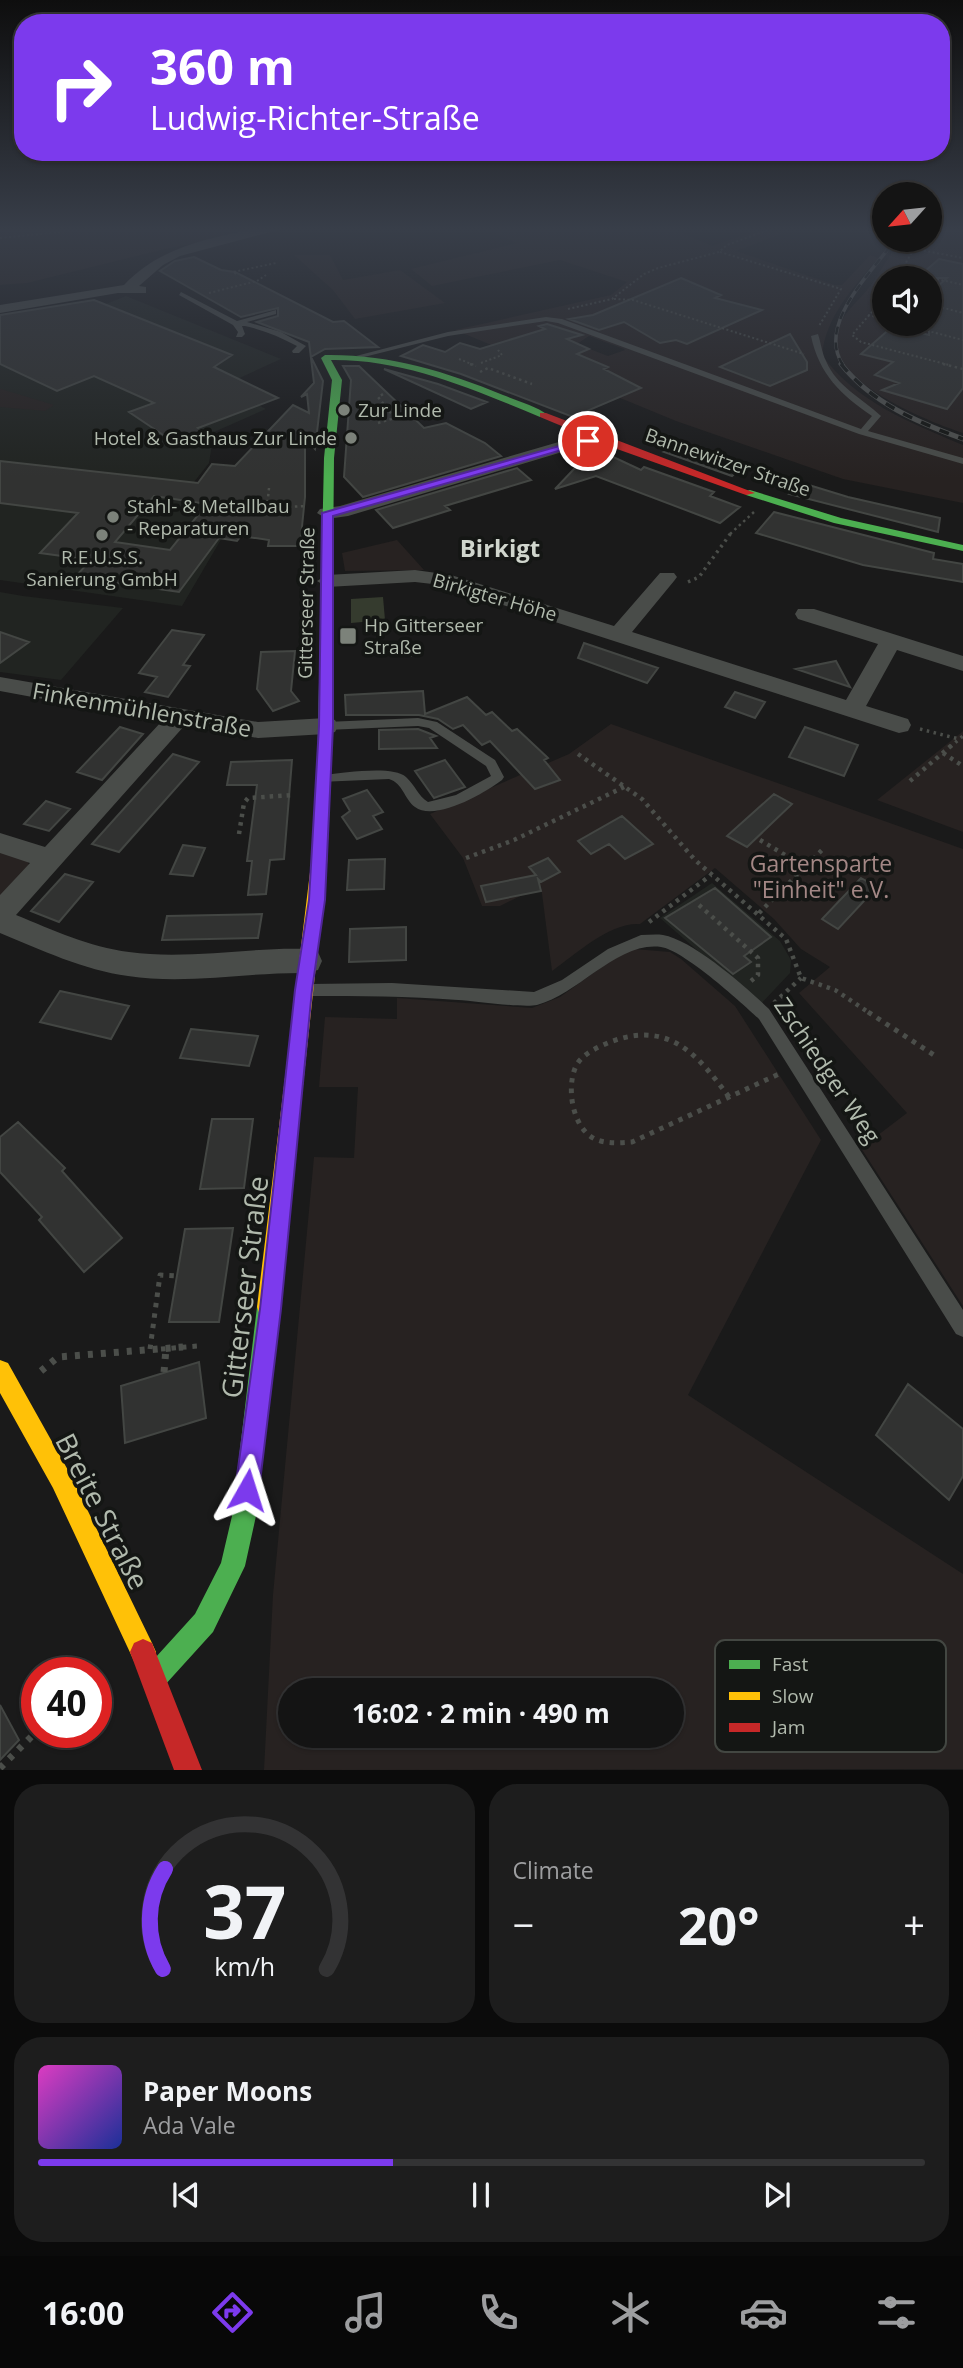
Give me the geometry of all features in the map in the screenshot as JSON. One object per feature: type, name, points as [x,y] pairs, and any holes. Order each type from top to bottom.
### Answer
[{"type":"street","name":"Bannewitzer Straße","points":[[325,358],[339,354],[360,356],[427,371],[593,438],[838,520],[963,548]]},
{"type":"street","name":"Gitterseer Straße","points":[[155,1677],[191,1641],[216,1607],[237,1554],[271,1309],[307,961],[317,900],[324,779],[327,581],[320,509],[337,380],[325,358]]},
{"type":"street","points":[[320,509],[341,512],[593,438]]},
{"type":"street","name":"Birkigter Höhe","points":[[327,581],[415,576],[444,579],[899,725]]},
{"type":"street","points":[[619,634],[667,577]]},
{"type":"street","points":[[806,614],[963,664]]},
{"type":"street","points":[[852,710],[891,642]]},
{"type":"street","name":"Finkenmühlenstraße","points":[[0,684],[178,718],[258,730],[326,726]]},
{"type":"street","points":[[0,914],[178,718]]},
{"type":"street","points":[[0,843],[51,859]]},
{"type":"street","points":[[0,921],[93,958],[145,966],[200,967],[307,961]]},
{"type":"street","name":"Breite Straße","points":[[0,1371],[61,1480],[155,1677]]},
{"type":"street","points":[[155,1677],[188,1769]]},
{"type":"lane","points":[[216,313],[236,323],[252,325],[288,338],[302,346],[296,351]]},
{"type":"lane","points":[[236,323],[271,313]]},
{"type":"lane","points":[[360,356],[475,329],[546,319],[559,321],[862,432],[963,461]]},
{"type":"lane","points":[[236,323],[242,332],[239,335]]},
{"type":"lane","points":[[815,336],[818,357],[834,384],[877,416],[862,432]]},
{"type":"lane","points":[[324,779],[389,775],[400,778],[420,805],[437,807],[489,786],[498,777],[491,763],[433,725],[418,722],[326,726]]},
{"type":"lane","points":[[304,990],[392,989],[535,999],[567,984],[612,953],[641,941]]},
{"type":"lane","name":"Zschiedger Weg","points":[[641,941],[663,942],[680,948],[739,990],[764,1014],[963,1327]]},
{"type":"path","points":[[673,313],[805,354]]},
{"type":"path","points":[[815,336],[825,313]]},
{"type":"path","points":[[870,313],[852,335],[861,342],[963,369]]},
{"type":"path","points":[[868,315],[872,316]]},
{"type":"path","points":[[942,335],[963,340]]},
{"type":"path","points":[[481,363],[502,355],[498,350]]},
{"type":"path","points":[[459,359],[476,366]]},
{"type":"path","points":[[378,423],[395,418],[379,401],[378,397],[385,393]]},
{"type":"path","points":[[269,488],[267,508],[320,509]]},
{"type":"path","points":[[688,582],[699,577],[731,533],[756,510]]},
{"type":"path","points":[[397,651],[412,655]]},
{"type":"path","points":[[899,725],[962,737]]},
{"type":"path","points":[[910,781],[962,737]]},
{"type":"path","points":[[943,753],[963,765]]},
{"type":"path","points":[[578,754],[626,786],[660,818],[711,875],[759,913],[786,939],[801,978],[835,990],[937,1057]]},
{"type":"path","points":[[466,858],[514,840],[626,786]]},
{"type":"path","points":[[239,834],[244,803],[248,798],[297,795]]},
{"type":"path","points":[[760,840],[805,867]]},
{"type":"path","points":[[759,913],[825,847]]},
{"type":"path","points":[[641,941],[638,931],[711,875]]},
{"type":"path","points":[[699,905],[758,958],[758,975],[739,990]]},
{"type":"path","points":[[764,1014],[801,978]]},
{"type":"path","points":[[729,1097],[700,1059],[682,1046],[656,1034],[622,1038],[597,1046],[577,1064],[571,1091],[577,1117],[590,1136],[608,1144],[632,1142],[798,1066]]},
{"type":"path","points":[[150,1349],[160,1275],[177,1276]]},
{"type":"path","points":[[41,1371],[58,1357],[198,1346]]},
{"type":"path","points":[[164,1372],[166,1349]]},
{"type":"path","points":[[0,1768],[21,1747]]},
{"type":"shaded area","points":[[83,313],[167,313],[281,359],[222,386],[266,409],[214,432],[209,463],[187,491],[243,502],[182,606],[0,580],[0,330]]},
{"type":"shaded area","points":[[0,592],[123,608],[61,680],[0,672]]},
{"type":"shaded area","points":[[383,597],[385,620],[351,623],[351,599]]},
{"type":"shaded area","points":[[712,883],[780,941],[791,960],[790,973],[760,1005],[660,918]]},
{"type":"green space","points":[[350,313],[391,313],[355,319]]},
{"type":"green space","points":[[533,313],[837,313],[829,327],[822,355],[851,386],[868,398],[904,419],[963,445],[963,503],[843,479],[676,421],[455,330]],"holes":[[[589,336],[625,350],[608,356],[577,344]]]},
{"type":"green space","points":[[847,313],[872,313],[872,336],[942,336],[942,313],[963,313],[963,433],[905,409],[862,382],[846,367],[837,350],[838,326]]},
{"type":"green space","points":[[0,389],[54,405],[45,411],[0,407]]},
{"type":"green space","points":[[397,540],[424,570],[345,571],[342,553]]},
{"type":"green space","name":"Gartensparte \"Einheit\" e.V.","points":[[611,724],[963,849],[963,1306],[861,1148],[907,1113],[799,993],[830,967],[801,949],[774,919],[715,868],[640,924],[617,928],[605,934],[552,971],[541,886],[500,906],[482,906],[463,858],[430,814],[569,754]]},
{"type":"green space","points":[[962,732],[963,832],[877,800]]},
{"type":"green space","points":[[0,851],[28,860],[29,869],[0,902]]},
{"type":"green space","points":[[634,949],[670,952],[735,1006],[821,1140],[688,1395],[963,1574],[963,1769],[264,1770],[273,1595],[314,1157],[354,1158],[358,1087],[319,1087],[325,1017],[397,1019],[397,998],[532,1008],[560,997],[617,956]]},
{"type":"building","points":[[15,313],[126,313],[232,355],[214,367],[278,398],[198,428],[205,432],[175,443],[129,412],[154,403],[94,376],[57,391],[0,364],[0,315]]},
{"type":"building","points":[[233,313],[259,313],[241,317]]},
{"type":"building","points":[[278,313],[315,313],[333,322],[344,321],[378,347],[325,349],[311,357],[323,381],[315,449],[305,438],[305,497],[300,546],[268,546],[269,540],[241,536],[237,541],[219,538],[179,592],[75,577],[91,560],[40,553],[78,513],[0,503],[0,461],[198,483],[212,464],[235,466],[293,405],[309,413],[307,394],[301,397],[314,383],[309,342],[257,322],[278,316]],"holes":[[[154,496],[207,504],[170,550],[115,542]]]},
{"type":"building","points":[[599,313],[756,313],[687,344],[676,340],[660,343],[624,322],[599,330],[569,319]]},
{"type":"building","points":[[942,313],[963,313],[963,388],[947,409],[882,390],[899,383],[875,375],[893,362],[861,354],[882,336],[942,336]]},
{"type":"building","points":[[547,324],[582,335],[567,339],[589,349],[577,354],[608,367],[604,369],[641,388],[573,417],[461,374],[401,356],[423,345],[445,352],[460,343],[480,349],[545,329],[539,326]]},
{"type":"building","points":[[790,334],[807,362],[807,370],[770,386],[720,367]]},
{"type":"building","points":[[343,366],[359,366],[424,428],[446,423],[485,443],[501,456],[363,497],[344,477],[351,380]]},
{"type":"building","points":[[384,369],[438,384],[487,402],[471,409]]},
{"type":"building","points":[[678,446],[742,467],[732,476],[664,452]]},
{"type":"building","points":[[594,448],[641,470],[644,467],[714,492],[710,496],[740,507],[720,523],[596,476],[555,489]]},
{"type":"building","points":[[517,468],[531,480],[445,506],[450,510],[393,528],[376,510]]},
{"type":"building","points":[[799,482],[848,497],[940,518],[938,532],[789,494]]},
{"type":"building","points":[[774,512],[934,553],[933,559],[963,564],[963,582],[863,565],[756,533]]},
{"type":"building","points":[[172,630],[204,635],[183,665],[190,666],[168,697],[145,692],[157,677],[139,673]]},
{"type":"building","points":[[0,632],[29,642],[0,663]]},
{"type":"building","points":[[584,643],[658,668],[647,683],[578,658]]},
{"type":"building","points":[[295,651],[291,691],[299,701],[273,711],[257,689],[261,652]]},
{"type":"building","points":[[836,661],[850,687],[796,669]]},
{"type":"building","points":[[423,691],[425,714],[467,697],[486,715],[492,712],[512,731],[517,729],[548,758],[544,760],[560,780],[535,789],[490,741],[482,745],[463,725],[453,729],[438,719],[419,715],[346,715],[345,695]]},
{"type":"building","points":[[735,692],[765,702],[755,718],[725,707]]},
{"type":"building","points":[[120,727],[143,734],[102,780],[77,772]]},
{"type":"building","points":[[805,727],[858,745],[844,776],[789,757]]},
{"type":"building","points":[[418,729],[436,736],[430,738],[437,748],[379,749],[379,730]]},
{"type":"building","points":[[173,754],[199,762],[119,852],[92,844]]},
{"type":"building","points":[[292,760],[284,859],[270,860],[266,894],[248,895],[252,861],[247,861],[257,785],[227,785],[231,762]]},
{"type":"building","points":[[445,760],[465,787],[434,798],[415,771]]},
{"type":"building","points":[[367,790],[383,812],[373,816],[382,829],[357,839],[342,817],[350,811],[343,799]]},
{"type":"building","points":[[774,794],[792,804],[747,847],[727,836]]},
{"type":"building","points":[[46,801],[70,809],[49,831],[24,824]]},
{"type":"building","points":[[622,816],[653,844],[625,859],[609,844],[591,854],[578,841]]},
{"type":"building","points":[[183,845],[205,848],[193,876],[170,874]]},
{"type":"building","points":[[548,858],[560,872],[541,882],[538,879],[541,891],[486,902],[481,886],[536,875],[529,867]]},
{"type":"building","points":[[385,859],[384,889],[347,890],[349,860]]},
{"type":"building","points":[[65,874],[93,882],[59,922],[31,911]]},
{"type":"building","points":[[861,878],[877,887],[838,929],[822,919]]},
{"type":"building","points":[[715,888],[771,937],[744,956],[751,962],[733,974],[665,918]]},
{"type":"building","points":[[262,914],[258,938],[162,940],[167,916]]},
{"type":"building","points":[[406,927],[406,960],[349,962],[350,929]]},
{"type":"building","points":[[60,991],[129,1006],[111,1039],[40,1022]]},
{"type":"building","points":[[191,1029],[258,1036],[249,1066],[180,1058]]},
{"type":"building","points":[[212,1119],[253,1119],[244,1188],[200,1189]]},
{"type":"building","points":[[18,1122],[65,1168],[62,1171],[122,1238],[84,1272],[39,1220],[42,1217],[0,1172],[0,1137]]},
{"type":"building","points":[[233,1228],[219,1322],[169,1322],[185,1229]]},
{"type":"building","points":[[199,1362],[206,1418],[125,1443],[121,1386]]},
{"type":"building","points":[[908,1384],[963,1429],[963,1476],[949,1500],[876,1435]]},
{"type":"building","points":[[0,1705],[19,1740],[0,1760]]},
{"type":"railway","points":[[843,313],[836,333],[836,349],[843,365]]},
{"type":"railway","points":[[841,364],[867,390],[896,410],[963,439]]},
{"type":"traffic: fast","points":[[324,773],[329,458],[337,380],[325,358],[381,360],[436,373],[543,415]]},
{"type":"traffic: fast","points":[[750,493],[838,521],[963,548]]},
{"type":"traffic: fast","points":[[155,1677],[204,1623],[233,1566],[244,1516],[268,1307]]},
{"type":"traffic: slow","points":[[268,1307],[319,864],[324,773]]},
{"type":"traffic: slow","points":[[0,1371],[61,1480],[143,1652]]},
{"type":"traffic: jam","points":[[543,415],[621,447],[750,493]]},
{"type":"traffic: jam","points":[[143,1652],[188,1770]]},
{"type":"place","name":"Zur Linde","points":[[344,410]]},
{"type":"place","name":"Hotel & Gasthaus Zur Linde","points":[[351,438]]},
{"type":"place","name":"Stahl- & Metallbau - Reparaturen","points":[[113,517]]},
{"type":"place","name":"R.E.U.S.S. Sanierung GmbH","points":[[102,535]]},
{"type":"place","name":"Hp Gitterseer Straße","points":[[348,636]]},
{"type":"district","name":"Birkigt","points":[[500,547]]},
{"type":"route","points":[[247,1490],[264,1344],[271,1309],[304,990],[320,864],[326,726],[327,513],[341,512],[588,441]]}]
